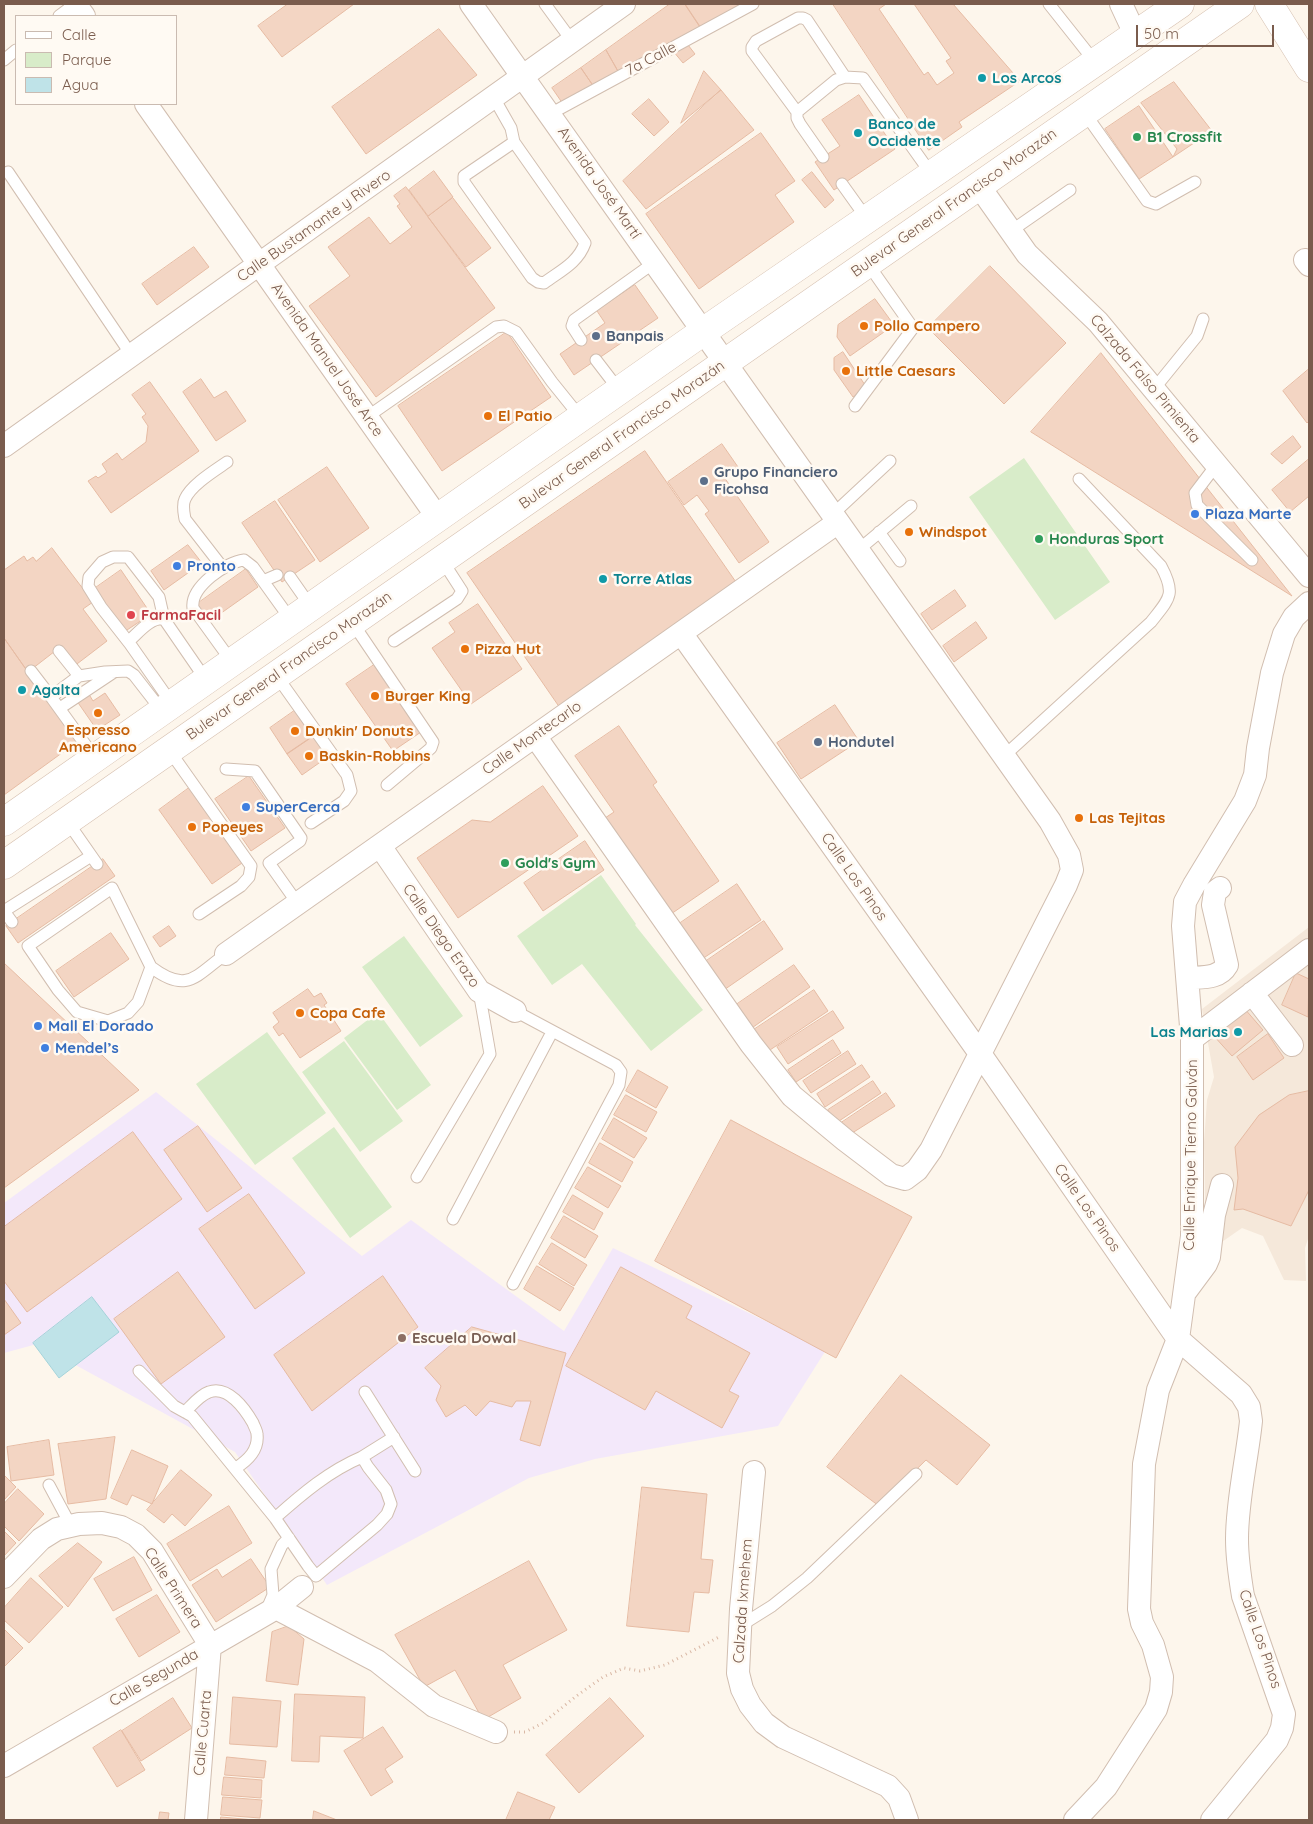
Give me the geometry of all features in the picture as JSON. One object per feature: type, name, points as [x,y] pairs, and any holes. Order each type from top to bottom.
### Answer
[{"type":"main road","points":[[4,822],[704,331],[1180,4]]},
{"type":"main road","name":"Bulevar General Francisco Morazán","points":[[4,865],[1240,4]]},
{"type":"main road","points":[[1269,4],[1309,68]]},
{"type":"street","points":[[75,4],[83,15]]},
{"type":"street","name":"Avenida José Martí","points":[[471,4],[1050,821],[1069,855],[1072,870],[1066,885],[980,1055]]},
{"type":"street","name":"Calle Bustamante y Rivero","points":[[4,446],[624,4]]},
{"type":"street","points":[[1121,4],[1135,34]]},
{"type":"street","name":"Avenida Manuel José Arce","points":[[147,105],[438,518]]},
{"type":"street","name":"Calzada Falso Pimienta","points":[[979,186],[1027,254],[1098,322],[1309,576]]},
{"type":"street","name":"Calle Montecarlo","points":[[226,954],[681,633],[835,519]]},
{"type":"street","name":"Calle Enrique Tierno Galván","points":[[1075,1820],[1106,1787],[1115,1774],[1156,1709],[1161,1692],[1162,1677],[1142,1623],[1139,1609],[1144,1464],[1158,1390],[1178,1340],[1192,1236],[1192,1039],[1184,926],[1185,902],[1244,801],[1255,775],[1272,673],[1284,634],[1294,617],[1309,603]]},
{"type":"street","name":"Calle Los Pinos","points":[[681,633],[980,1055],[1178,1340],[1241,1394],[1249,1407],[1250,1429],[1238,1518],[1239,1576],[1243,1596],[1284,1714],[1282,1728],[1277,1740],[1212,1820]]},
{"type":"street","points":[[535,736],[752,1044],[792,1096],[891,1175],[905,1179],[917,1170],[931,1150],[980,1055]]},
{"type":"street","name":"Calle Diego Erazo","points":[[380,846],[479,991],[515,1011]]},
{"type":"street","points":[[1188,978],[1218,975],[1224,971],[1227,965],[1213,905],[1215,892],[1220,888]]},
{"type":"street","points":[[1192,1039],[1309,950]]},
{"type":"street","points":[[1252,993],[1292,1045]]},
{"type":"street","points":[[1184,1294],[1209,1257],[1214,1215],[1222,1185]]},
{"type":"street","name":"Calzada Ixmehem","points":[[754,1472],[740,1626],[738,1673],[742,1689],[750,1705],[764,1723],[783,1737],[888,1786],[899,1798],[907,1820]]},
{"type":"street","name":"Calle Primera","points":[[4,1577],[41,1539],[57,1529],[79,1524],[102,1523],[121,1527],[136,1535],[152,1552],[210,1645]]},
{"type":"street","name":"Calle Segunda","points":[[4,1766],[210,1645],[270,1612],[309,1581]]},
{"type":"street","points":[[270,1612],[377,1661],[434,1706],[496,1732]]},
{"type":"street","name":"Calle Cuarta","points":[[196,1820],[210,1645]]},
{"type":"lane","points":[[60,15],[75,4]]},
{"type":"lane","points":[[545,4],[572,41]]},
{"type":"lane","name":"7a Calle","points":[[550,114],[753,4]]},
{"type":"lane","points":[[1050,4],[1095,62]]},
{"type":"lane","points":[[798,112],[752,51],[752,47],[756,42],[798,18],[803,18],[807,20],[845,77]]},
{"type":"lane","points":[[4,60],[15,51]]},
{"type":"lane","points":[[823,157],[800,124],[797,118],[798,112],[836,80],[845,77],[863,78],[932,175]]},
{"type":"lane","points":[[494,98],[511,128],[514,142],[585,243],[582,253],[576,260],[544,283],[532,278],[464,182],[464,176],[514,142]]},
{"type":"lane","points":[[1084,112],[1147,201],[1156,204],[1195,182]]},
{"type":"lane","points":[[8,172],[132,356]]},
{"type":"lane","points":[[842,184],[867,219]]},
{"type":"lane","points":[[1011,231],[1070,190]]},
{"type":"lane","points":[[581,340],[572,326],[574,320],[655,262]]},
{"type":"lane","points":[[855,406],[913,328],[867,264]]},
{"type":"lane","points":[[1154,389],[1197,336],[1203,319]]},
{"type":"lane","points":[[367,417],[496,327],[504,326],[516,332],[581,418]]},
{"type":"lane","points":[[596,360],[619,391]]},
{"type":"lane","points":[[835,519],[890,461]]},
{"type":"lane","points":[[223,568],[185,519],[184,500],[191,490],[226,462]]},
{"type":"lane","points":[[1217,464],[1195,493],[1196,505],[1252,560]]},
{"type":"lane","points":[[1004,756],[1151,622],[1164,606],[1170,593],[1169,581],[1161,566],[1079,479]]},
{"type":"lane","points":[[857,550],[911,506]]},
{"type":"lane","points":[[879,532],[900,561]]},
{"type":"lane","points":[[167,708],[130,644],[101,607],[88,586],[88,577],[102,562],[113,557],[128,557],[159,597],[164,619],[206,681]]},
{"type":"lane","points":[[232,662],[193,608],[192,603],[198,589],[223,568],[235,561],[244,560],[253,567],[263,581],[301,614]]},
{"type":"lane","points":[[394,640],[457,599],[461,594],[462,591],[442,560]]},
{"type":"lane","points":[[263,581],[277,574]]},
{"type":"lane","points":[[290,577],[301,614]]},
{"type":"lane","points":[[130,644],[130,640],[157,618],[164,619]]},
{"type":"lane","points":[[352,622],[433,742],[431,748],[387,786]]},
{"type":"lane","points":[[59,651],[79,676]]},
{"type":"lane","points":[[31,670],[95,758]]},
{"type":"lane","points":[[51,697],[79,676],[128,671],[167,708]]},
{"type":"lane","points":[[60,708],[115,672]]},
{"type":"lane","points":[[276,676],[347,775],[351,791],[344,801],[312,824]]},
{"type":"lane","points":[[169,750],[251,866],[249,877],[241,886],[199,914]]},
{"type":"lane","points":[[226,769],[255,770],[300,838],[300,841],[269,863],[298,904]]},
{"type":"lane","points":[[12,922],[4,911],[94,859],[68,821]]},
{"type":"lane","points":[[152,967],[138,1002],[128,1013],[108,1021],[77,1012],[58,990],[28,946],[112,888],[152,967],[164,977],[178,982],[190,980],[198,977],[226,954]]},
{"type":"lane","points":[[417,1178],[490,1054],[479,991]]},
{"type":"lane","points":[[513,1284],[619,1085],[621,1072],[616,1065],[515,1011]]},
{"type":"lane","points":[[454,1219],[552,1032]]},
{"type":"lane","points":[[139,1372],[174,1406],[192,1416],[236,1468],[289,1538],[309,1581],[377,1525],[387,1514],[391,1504],[386,1490],[362,1457]]},
{"type":"lane","points":[[185,1412],[200,1397],[210,1391],[224,1392],[238,1402],[248,1414],[258,1433],[250,1458],[236,1468]]},
{"type":"lane","points":[[365,1392],[415,1471]]},
{"type":"lane","points":[[275,1518],[331,1472],[362,1457],[394,1437]]},
{"type":"lane","points":[[740,1626],[772,1606],[807,1578],[916,1474]]},
{"type":"lane","points":[[49,1486],[72,1526]]},
{"type":"lane","points":[[270,1612],[273,1595],[271,1570],[282,1546],[289,1538]]},
{"type":"path","points":[[496,1732],[525,1732],[543,1724],[575,1697],[603,1677],[624,1668],[640,1671],[665,1665],[740,1626]]},
{"type":"shaded area","name":"Las Marias","points":[[1309,927],[1309,1236],[1305,1248],[1306,1281],[1284,1280],[1263,1236],[1242,1228],[1206,1253],[1204,1142],[1207,1100],[1214,1077],[1202,1009]]},
{"type":"shaded area","name":"Escuela Dowal","points":[[156,1092],[362,1256],[411,1220],[564,1331],[613,1248],[826,1350],[778,1426],[595,1459],[529,1478],[327,1585],[235,1452],[37,1344],[4,1353],[4,1203]]},
{"type":"green space","name":"Honduras Sport","points":[[1024,458],[1110,582],[1055,620],[969,497]]},
{"type":"green space","points":[[601,875],[635,925],[703,1010],[651,1051],[582,964],[552,985],[517,936]]},
{"type":"green space","points":[[404,936],[463,1016],[420,1047],[362,967]]},
{"type":"green space","points":[[378,1012],[431,1085],[397,1110],[344,1038]]},
{"type":"green space","points":[[267,1032],[326,1113],[255,1165],[196,1084]]},
{"type":"green space","points":[[344,1041],[403,1121],[360,1152],[302,1072]]},
{"type":"green space","points":[[334,1127],[392,1207],[350,1238],[292,1158]]},
{"type":"water","points":[[92,1297],[119,1332],[59,1378],[33,1343]]},
{"type":"building","points":[[288,4],[354,4],[282,57],[258,26]]},
{"type":"building","points":[[670,4],[685,4],[701,28],[619,73],[606,50]]},
{"type":"building","points":[[685,4],[745,4],[701,28]]},
{"type":"building","name":"Los Arcos","points":[[833,4],[886,4],[879,9],[924,75],[928,72],[937,85],[954,73],[946,61],[951,58],[914,4],[953,4],[1020,81],[959,122],[962,127],[929,150]]},
{"type":"building","points":[[439,29],[477,75],[366,154],[332,107]]},
{"type":"building","points":[[685,41],[695,54],[683,63],[673,51]]},
{"type":"building","points":[[606,50],[619,73],[594,87],[581,68]]},
{"type":"building","points":[[581,68],[594,87],[563,104],[552,88]]},
{"type":"building","points":[[704,71],[721,90],[681,123]]},
{"type":"building","points":[[1174,82],[1212,131],[1173,157],[1177,149],[1141,103]]},
{"type":"building","points":[[721,90],[754,130],[646,209],[623,181]]},
{"type":"building","name":"Banco de Occidente","points":[[859,95],[895,149],[834,190],[815,162],[840,146],[822,120]]},
{"type":"building","points":[[649,99],[669,122],[654,136],[632,114]]},
{"type":"building","points":[[1139,106],[1173,157],[1139,179],[1105,129]]},
{"type":"building","points":[[761,133],[795,181],[775,195],[794,222],[699,289],[646,214]]},
{"type":"building","points":[[434,171],[453,197],[428,216],[409,190]]},
{"type":"building","points":[[812,172],[834,200],[825,208],[802,180]]},
{"type":"building","points":[[406,187],[495,308],[376,397],[309,306],[350,276],[328,247],[369,217],[390,244],[412,227],[397,206],[400,204],[394,196]]},
{"type":"building","points":[[453,198],[491,248],[466,267],[428,217]]},
{"type":"building","points":[[194,247],[209,267],[157,305],[142,284]]},
{"type":"building","points":[[990,266],[1066,343],[1004,404],[928,328]]},
{"type":"building","points":[[635,285],[658,318],[574,375],[560,354],[605,323],[597,311]]},
{"type":"building","points":[[875,299],[894,325],[850,356],[837,337],[838,325]]},
{"type":"building","points":[[507,332],[551,397],[442,471],[398,406]]},
{"type":"building","points":[[843,352],[867,388],[853,397],[834,370],[834,358]]},
{"type":"building","name":"Plaza Marte","points":[[1101,353],[1292,596],[1031,432]]},
{"type":"building","points":[[1309,369],[1309,421],[1307,423],[1283,391]]},
{"type":"building","points":[[201,379],[214,398],[226,391],[246,421],[216,441],[183,392]]},
{"type":"building","points":[[150,382],[199,451],[111,513],[88,481],[96,476],[98,478],[107,472],[102,464],[117,453],[122,460],[146,442],[148,426],[142,417],[146,414],[132,395]]},
{"type":"building","points":[[1293,436],[1301,447],[1282,464],[1271,454]]},
{"type":"building","points":[[722,444],[738,467],[724,477],[769,542],[739,563],[705,514],[709,511],[697,495],[684,505],[668,482]]},
{"type":"building","name":"Torre Atlas","points":[[645,451],[738,585],[560,708],[467,573]]},
{"type":"building","points":[[1309,459],[1309,496],[1290,512],[1272,490]]},
{"type":"building","points":[[327,467],[369,528],[320,562],[278,500]]},
{"type":"building","points":[[275,501],[315,560],[282,582],[242,523]]},
{"type":"building","points":[[188,545],[202,563],[164,590],[151,571]]},
{"type":"building","points":[[52,548],[93,602],[83,609],[107,641],[73,667],[59,648],[28,672],[4,638],[4,570],[24,556],[27,561],[33,557],[36,561]]},
{"type":"building","points":[[246,569],[258,587],[210,621],[197,604]]},
{"type":"building","points":[[121,570],[151,614],[124,632],[94,589]]},
{"type":"building","points":[[955,590],[966,606],[932,630],[921,614]]},
{"type":"building","points":[[478,604],[522,669],[471,704],[432,648],[455,632],[449,623]]},
{"type":"building","points":[[976,622],[987,638],[954,662],[943,646]]},
{"type":"building","name":"Agalta","points":[[4,638],[77,742],[4,795]]},
{"type":"building","points":[[374,665],[421,732],[393,751],[346,684]]},
{"type":"building","points":[[84,686],[93,701],[105,693],[120,715],[97,730],[72,694]]},
{"type":"building","name":"Hondutel","points":[[835,705],[859,741],[801,779],[777,743]]},
{"type":"building","points":[[297,709],[315,735],[287,754],[270,728]]},
{"type":"building","points":[[619,726],[657,782],[653,785],[719,881],[671,914],[605,818],[614,812],[575,756]]},
{"type":"building","points":[[315,735],[329,756],[302,775],[287,754]]},
{"type":"building","points":[[249,776],[285,828],[251,851],[215,799]]},
{"type":"building","points":[[543,786],[578,836],[458,918],[417,858],[472,820],[490,822]]},
{"type":"building","points":[[189,788],[242,863],[212,884],[159,810]]},
{"type":"building","points":[[585,841],[604,870],[543,911],[524,883]]},
{"type":"building","points":[[103,859],[115,876],[18,943],[6,926]]},
{"type":"building","points":[[737,884],[761,920],[699,961],[676,926]]},
{"type":"building","points":[[764,921],[783,949],[721,992],[702,964]]},
{"type":"building","points":[[169,926],[176,936],[160,947],[153,937]]},
{"type":"building","points":[[111,933],[129,959],[74,997],[56,971]]},
{"type":"building","name":"Mall El Dorado","points":[[4,963],[139,1090],[4,1188]]},
{"type":"building","points":[[794,965],[810,987],[749,1030],[733,1007]]},
{"type":"building","points":[[1296,973],[1309,979],[1308,1017],[1282,1005]]},
{"type":"building","points":[[308,989],[314,997],[321,993],[327,1003],[324,1005],[341,1031],[300,1058],[283,1033],[279,1036],[273,1027],[279,1022],[273,1013]]},
{"type":"building","points":[[814,990],[828,1011],[767,1052],[752,1031]]},
{"type":"building","name":"Las Marias","points":[[1244,1008],[1263,1030],[1232,1056],[1213,1035]]},
{"type":"building","points":[[833,1011],[844,1028],[788,1064],[777,1047]]},
{"type":"building","points":[[1268,1034],[1284,1058],[1253,1080],[1237,1057]]},
{"type":"building","points":[[833,1040],[841,1053],[796,1082],[788,1070]]},
{"type":"building","points":[[848,1051],[856,1064],[811,1093],[803,1081]]},
{"type":"building","points":[[862,1065],[870,1077],[825,1107],[817,1094]]},
{"type":"building","points":[[638,1070],[668,1087],[656,1108],[626,1091]]},
{"type":"building","points":[[873,1081],[881,1093],[836,1123],[828,1110]]},
{"type":"building","points":[[1309,1091],[1309,1190],[1291,1226],[1243,1209],[1234,1210],[1238,1178],[1235,1147],[1259,1115],[1289,1095]]},
{"type":"building","points":[[886,1093],[895,1106],[849,1135],[841,1123]]},
{"type":"building","points":[[626,1095],[657,1112],[646,1132],[614,1115]]},
{"type":"building","points":[[614,1118],[647,1138],[634,1158],[602,1139]]},
{"type":"building","points":[[731,1120],[912,1217],[836,1358],[655,1261]]},
{"type":"building","points":[[198,1126],[242,1188],[207,1212],[164,1150]]},
{"type":"building","points":[[133,1132],[182,1199],[27,1312],[4,1281],[4,1227]]},
{"type":"building","points":[[600,1143],[633,1162],[622,1182],[589,1163]]},
{"type":"building","points":[[588,1167],[621,1186],[608,1208],[575,1188]]},
{"type":"building","points":[[249,1194],[305,1273],[255,1309],[199,1229]]},
{"type":"building","points":[[573,1195],[603,1213],[594,1230],[563,1212]]},
{"type":"building","points":[[564,1216],[598,1236],[585,1258],[551,1238]]},
{"type":"building","points":[[552,1243],[587,1265],[574,1286],[539,1264]]},
{"type":"building","points":[[537,1266],[574,1288],[560,1311],[524,1289]]},
{"type":"building","points":[[621,1267],[692,1306],[686,1318],[750,1353],[729,1391],[739,1396],[722,1428],[656,1391],[645,1410],[566,1366]]},
{"type":"building","points":[[178,1272],[225,1337],[161,1384],[114,1319]]},
{"type":"building","points":[[383,1276],[418,1327],[312,1411],[274,1355]]},
{"type":"building","points":[[4,1299],[21,1323],[4,1335]]},
{"type":"building","points":[[472,1327],[566,1353],[540,1446],[520,1440],[531,1401],[516,1401],[512,1407],[490,1401],[476,1416],[465,1405],[446,1417],[436,1400],[441,1386],[425,1368]]},
{"type":"building","points":[[901,1375],[990,1445],[957,1485],[926,1460],[879,1506],[827,1467]]},
{"type":"building","points":[[115,1437],[106,1499],[68,1504],[58,1444]]},
{"type":"building","points":[[49,1440],[54,1475],[11,1481],[7,1447]]},
{"type":"building","points":[[132,1450],[168,1466],[152,1504],[132,1495],[127,1505],[111,1498]]},
{"type":"building","points":[[181,1470],[212,1495],[185,1526],[172,1514],[164,1523],[147,1510]]},
{"type":"building","points":[[4,1475],[16,1487],[4,1500]]},
{"type":"building","points":[[642,1487],[707,1494],[701,1559],[713,1560],[709,1593],[694,1592],[689,1632],[627,1626]]},
{"type":"building","points":[[18,1489],[44,1514],[19,1541],[4,1526],[4,1504]]},
{"type":"building","points":[[229,1506],[252,1543],[190,1581],[167,1544]]},
{"type":"building","points":[[4,1531],[16,1543],[4,1556]]},
{"type":"building","points":[[78,1543],[102,1562],[68,1607],[39,1576]]},
{"type":"building","points":[[134,1557],[152,1590],[113,1611],[94,1579]]},
{"type":"building","points":[[251,1559],[270,1587],[216,1622],[192,1585],[217,1569],[222,1577]]},
{"type":"building","points":[[529,1561],[567,1630],[503,1665],[521,1698],[483,1720],[455,1670],[424,1687],[395,1635]]},
{"type":"building","points":[[31,1578],[63,1607],[29,1643],[4,1620],[4,1608]]},
{"type":"building","points":[[157,1595],[180,1632],[139,1657],[116,1619]]},
{"type":"building","points":[[289,1626],[304,1639],[298,1685],[266,1681],[272,1632]]},
{"type":"building","points":[[4,1629],[23,1648],[4,1667]]},
{"type":"building","points":[[295,1694],[365,1697],[363,1738],[320,1736],[319,1762],[292,1761]]},
{"type":"building","points":[[233,1697],[281,1701],[277,1747],[230,1744]]},
{"type":"building","points":[[173,1698],[192,1728],[141,1761],[122,1731]]},
{"type":"building","points":[[610,1698],[644,1736],[579,1793],[546,1755]]},
{"type":"building","points":[[383,1727],[403,1757],[385,1769],[393,1782],[371,1796],[344,1751]]},
{"type":"building","points":[[121,1730],[145,1770],[117,1787],[93,1748]]},
{"type":"building","points":[[227,1757],[266,1761],[264,1778],[225,1775]]},
{"type":"building","points":[[224,1777],[262,1780],[261,1798],[222,1795]]},
{"type":"building","points":[[518,1792],[555,1807],[549,1820],[506,1820]]},
{"type":"building","points":[[223,1797],[262,1800],[260,1818],[221,1815]]},
{"type":"building","points":[[314,1811],[337,1820],[313,1820]]},
{"type":"building","points":[[160,1812],[169,1813],[168,1820],[159,1820]]},
{"type":"building","points":[[221,1817],[254,1820],[221,1820]]},
{"type":"place","name":"Los Arcos","points":[[982,78]]},
{"type":"place","name":"Banco de Occidente","points":[[858,133]]},
{"type":"place","name":"B1 Crossfit","points":[[1137,137]]},
{"type":"place","name":"Pollo Campero","points":[[864,326]]},
{"type":"place","name":"Banpais","points":[[596,336]]},
{"type":"place","name":"Little Caesars","points":[[846,371]]},
{"type":"place","name":"El Patio","points":[[488,416]]},
{"type":"place","name":"Grupo Financiero Ficohsa","points":[[704,481]]},
{"type":"place","name":"Plaza Marte","points":[[1195,514]]},
{"type":"place","name":"Windspot","points":[[909,532]]},
{"type":"place","name":"Honduras Sport","points":[[1039,539]]},
{"type":"place","name":"Pronto","points":[[177,566]]},
{"type":"place","name":"Torre Atlas","points":[[603,579]]},
{"type":"place","name":"FarmaFacil","points":[[131,615]]},
{"type":"place","name":"Pizza Hut","points":[[465,649]]},
{"type":"place","name":"Agalta","points":[[22,690]]},
{"type":"place","name":"Burger King","points":[[375,696]]},
{"type":"place","name":"Espresso Americano","points":[[98,713]]},
{"type":"place","name":"Dunkin' Donuts","points":[[295,731]]},
{"type":"place","name":"Hondutel","points":[[818,742]]},
{"type":"place","name":"Baskin-Robbins","points":[[309,756]]},
{"type":"place","name":"SuperCerca","points":[[246,807]]},
{"type":"place","name":"Las Tejitas","points":[[1079,818]]},
{"type":"place","name":"Popeyes","points":[[192,827]]},
{"type":"place","name":"Gold's Gym","points":[[505,863]]},
{"type":"place","name":"Copa Cafe","points":[[300,1013]]},
{"type":"place","name":"Mall El Dorado","points":[[38,1026]]},
{"type":"place","name":"Las Marias","points":[[1238,1032]]},
{"type":"place","name":"Mendel’s","points":[[45,1048]]},
{"type":"place","name":"Escuela Dowal","points":[[402,1338]]}]
